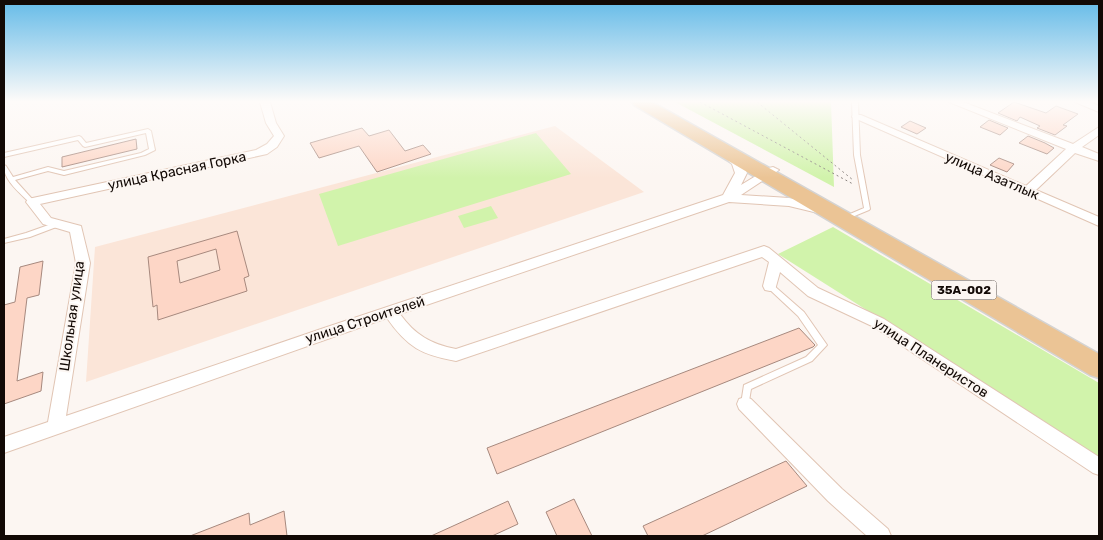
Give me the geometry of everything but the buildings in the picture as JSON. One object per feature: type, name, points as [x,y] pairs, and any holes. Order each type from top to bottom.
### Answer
[{"type":"main road","name":"35А-002","points":[[683,127],[725,152],[769,173]]},
{"type":"main road","name":"35А-002","points":[[696,127],[769,173],[1099,367]]},
{"type":"main road","name":"35А-002","points":[[840,214],[1099,356]]},
{"type":"street","name":"улица Красная Горка","points":[[32,202],[260,153],[271,148],[277,142],[279,136],[274,127]]},
{"type":"street","name":"улица Азатлык","points":[[881,127],[1099,222]]},
{"type":"street","points":[[1020,127],[1099,158]]},
{"type":"street","points":[[1028,191],[1074,148],[1099,130]]},
{"type":"street","points":[[725,152],[737,163],[741,173],[728,198],[789,202],[840,214]]},
{"type":"street","name":"улица Строителей","points":[[4,445],[728,198],[769,173]]},
{"type":"street","name":"Школьная улица","points":[[32,202],[47,221],[76,229],[83,263],[56,427]]},
{"type":"street","points":[[390,312],[403,330],[431,350],[456,354],[770,256],[770,286]]},
{"type":"street","name":"улица Планеристов","points":[[770,256],[813,292],[879,322],[1099,467]]},
{"type":"street","points":[[746,404],[835,495],[880,536]]},
{"type":"lane","points":[[840,214],[867,209],[857,155],[857,127]]},
{"type":"lane","points":[[4,155],[78,138],[85,145],[148,131],[152,150],[143,154],[64,173],[48,168],[10,179]]},
{"type":"lane","points":[[4,167],[10,179],[32,202]]},
{"type":"lane","points":[[4,241],[28,235],[57,224]]},
{"type":"lane","points":[[746,404],[747,387],[809,359],[824,346],[801,314],[770,286]]},
{"type":"path","points":[[747,127],[864,190]]},
{"type":"path","points":[[787,127],[864,190]]},
{"type":"shaded area","points":[[550,127],[557,127],[644,192],[86,382],[95,247]]},
{"type":"green space","points":[[722,127],[832,127],[834,187]]},
{"type":"green space","points":[[536,133],[571,174],[338,246],[319,194]]},
{"type":"green space","points":[[491,206],[498,218],[464,228],[458,216]]},
{"type":"green space","points":[[833,227],[1099,383],[1099,457],[778,254]]}]
